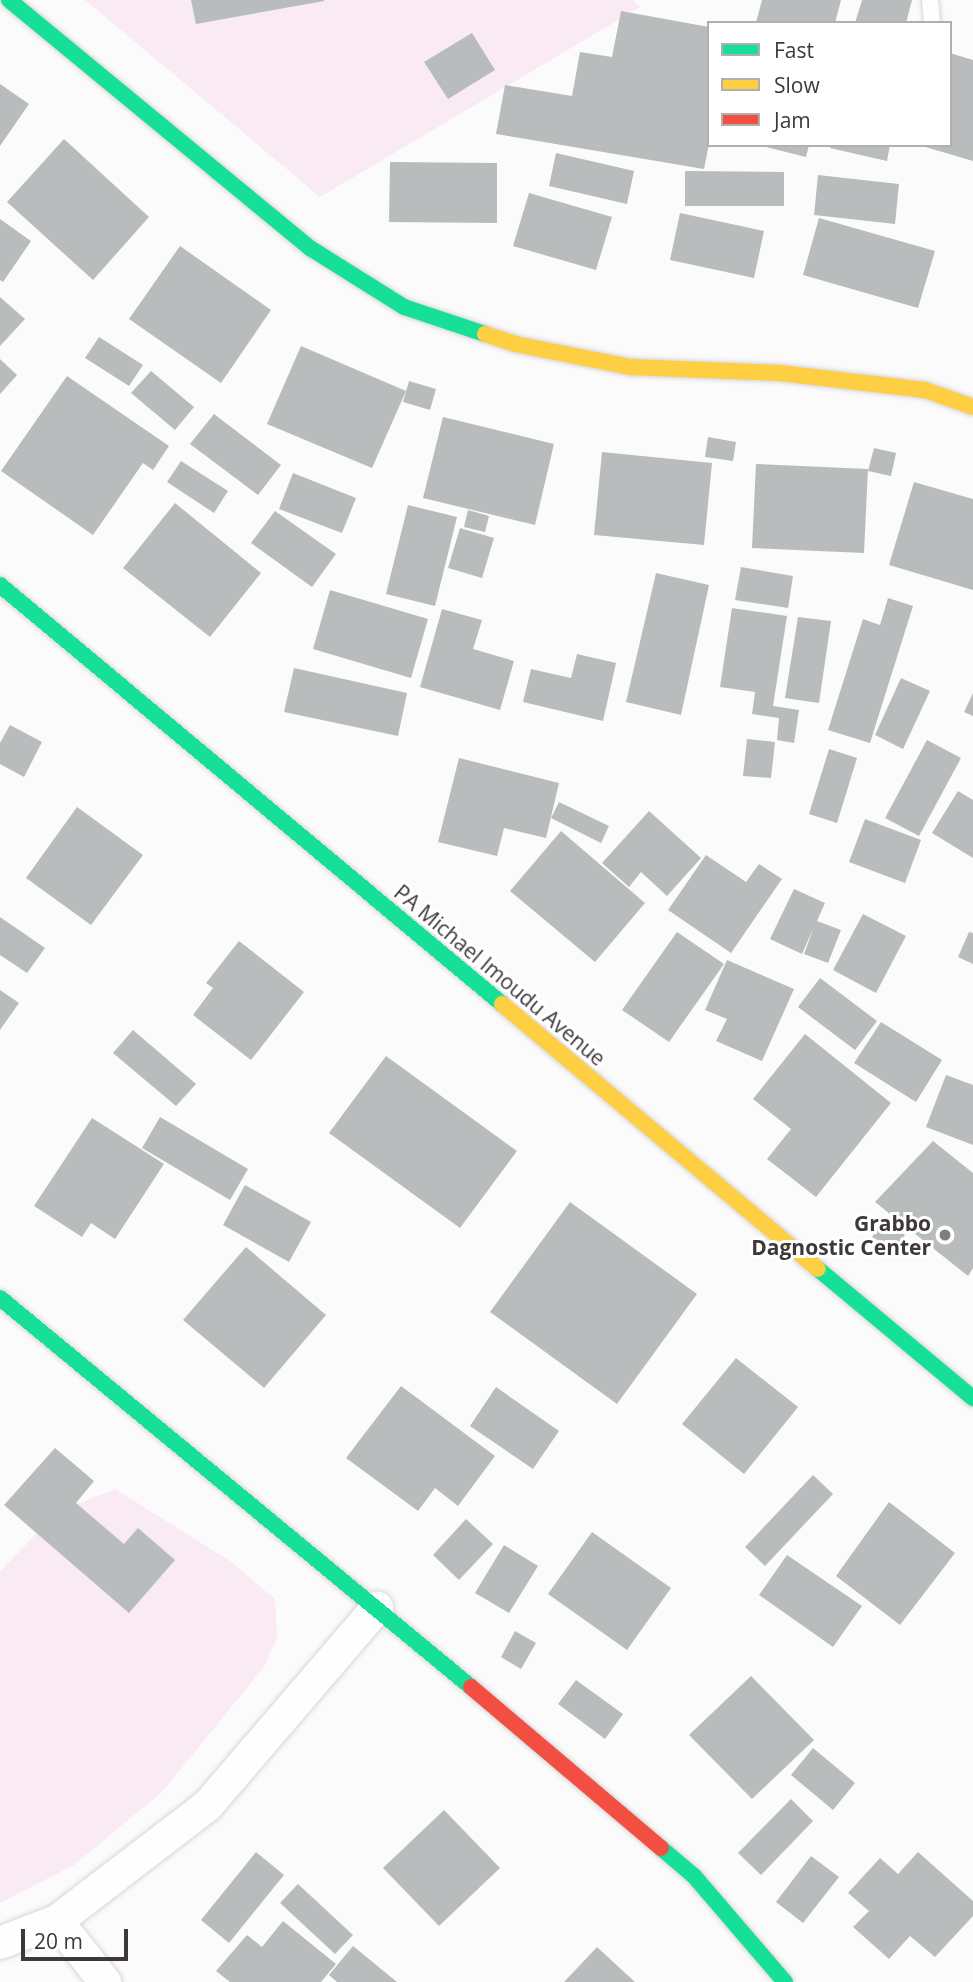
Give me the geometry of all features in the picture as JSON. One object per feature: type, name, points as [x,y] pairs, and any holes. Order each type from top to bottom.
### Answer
[{"type":"street","points":[[9,0],[310,248],[404,307],[514,344],[630,367],[780,373],[912,388],[973,407]]},
{"type":"street","name":"PA Michael Imoudu Avenue","points":[[0,585],[969,1386]]},
{"type":"street","points":[[0,1298],[377,1608],[694,1876],[785,1982]]},
{"type":"street","points":[[0,1943],[57,1920],[208,1805],[377,1608]]},
{"type":"street","points":[[57,1920],[105,1982]]},
{"type":"lane","points":[[930,0],[932,21]]},
{"type":"shaded area","points":[[85,0],[633,0],[640,7],[320,197]]},
{"type":"shaded area","points":[[115,1489],[230,1561],[275,1599],[277,1638],[264,1667],[162,1792],[74,1865],[0,1903],[0,1571],[59,1511]]},
{"type":"building","points":[[191,0],[324,0],[324,1],[196,24]]},
{"type":"building","points":[[762,0],[841,0],[836,21],[757,21]]},
{"type":"building","points":[[862,0],[912,0],[907,21],[856,21]]},
{"type":"building","points":[[621,11],[707,27],[708,147],[704,169],[496,134],[505,85],[572,96],[580,52],[612,57]]},
{"type":"building","points":[[472,33],[495,70],[448,99],[424,62]]},
{"type":"building","points":[[952,54],[973,60],[973,161],[925,147],[952,147]]},
{"type":"building","points":[[0,84],[29,104],[0,146]]},
{"type":"building","points":[[64,139],[149,217],[93,280],[7,202]]},
{"type":"building","points":[[766,147],[808,147],[806,157]]},
{"type":"building","points":[[830,147],[890,147],[887,161]]},
{"type":"building","points":[[556,153],[634,171],[627,204],[549,186]]},
{"type":"building","points":[[390,162],[497,163],[497,223],[389,222]]},
{"type":"building","points":[[685,171],[784,172],[784,206],[685,206]]},
{"type":"building","points":[[818,175],[899,184],[895,224],[814,215]]},
{"type":"building","points":[[529,193],[612,217],[596,270],[513,246]]},
{"type":"building","points":[[680,213],[764,231],[754,278],[670,260]]},
{"type":"building","points":[[819,218],[935,251],[918,308],[803,275]]},
{"type":"building","points":[[0,219],[31,241],[3,282],[0,280]]},
{"type":"building","points":[[180,246],[271,310],[221,383],[129,319]]},
{"type":"building","points":[[0,297],[25,319],[0,346]]},
{"type":"building","points":[[99,337],[143,365],[129,386],[85,358]]},
{"type":"building","points":[[301,346],[406,391],[372,468],[267,424]]},
{"type":"building","points":[[0,359],[17,375],[0,394]]},
{"type":"building","points":[[151,371],[194,407],[175,430],[131,393]]},
{"type":"building","points":[[67,376],[169,446],[153,470],[143,463],[93,535],[1,471]]},
{"type":"building","points":[[409,381],[436,389],[430,410],[403,402]]},
{"type":"building","points":[[214,414],[281,465],[258,495],[190,444]]},
{"type":"building","points":[[443,417],[554,444],[535,525],[423,498]]},
{"type":"building","points":[[708,437],[736,442],[733,461],[705,457]]},
{"type":"building","points":[[874,448],[896,453],[891,476],[868,471]]},
{"type":"building","points":[[602,452],[712,463],[704,545],[594,535]]},
{"type":"building","points":[[181,461],[228,491],[214,513],[167,482]]},
{"type":"building","points":[[756,464],[868,469],[864,553],[752,548]]},
{"type":"building","points":[[293,473],[356,498],[342,533],[279,509]]},
{"type":"building","points":[[914,482],[973,499],[973,590],[889,565]]},
{"type":"building","points":[[175,503],[261,573],[210,637],[123,568]]},
{"type":"building","points":[[408,505],[457,517],[435,606],[386,594]]},
{"type":"building","points":[[468,510],[489,516],[485,532],[464,527]]},
{"type":"building","points":[[275,511],[336,554],[312,587],[251,543]]},
{"type":"building","points":[[460,528],[494,538],[482,578],[448,568]]},
{"type":"building","points":[[741,567],[793,576],[788,608],[735,600]]},
{"type":"building","points":[[656,573],[709,585],[681,715],[626,702]]},
{"type":"building","points":[[330,590],[428,619],[411,678],[313,649]]},
{"type":"building","points":[[888,598],[913,606],[870,743],[828,730],[863,619],[880,625]]},
{"type":"building","points":[[732,608],[787,616],[773,706],[799,710],[794,743],[777,740],[779,718],[752,714],[755,692],[720,687]]},
{"type":"building","points":[[442,609],[482,620],[473,649],[514,661],[500,710],[420,687]]},
{"type":"building","points":[[798,617],[831,621],[819,703],[785,698]]},
{"type":"building","points":[[577,654],[616,663],[603,721],[523,702],[531,669],[571,678]]},
{"type":"building","points":[[294,668],[407,693],[398,736],[284,712]]},
{"type":"building","points":[[901,678],[930,691],[903,749],[875,735]]},
{"type":"building","points":[[973,693],[973,716],[964,712]]},
{"type":"building","points":[[10,725],[42,742],[24,777],[0,764],[0,743]]},
{"type":"building","points":[[747,739],[775,742],[771,778],[743,776]]},
{"type":"building","points":[[927,740],[961,758],[919,836],[885,818]]},
{"type":"building","points":[[829,749],[857,758],[837,823],[809,814]]},
{"type":"building","points":[[459,758],[559,783],[546,838],[504,828],[497,856],[438,842]]},
{"type":"building","points":[[958,791],[973,800],[973,858],[932,833]]},
{"type":"building","points":[[559,802],[609,826],[601,843],[551,818]]},
{"type":"building","points":[[77,807],[143,855],[91,925],[26,878]]},
{"type":"building","points":[[649,811],[701,858],[667,896],[641,872],[629,887],[602,863]]},
{"type":"building","points":[[865,819],[921,840],[905,883],[849,862]]},
{"type":"building","points":[[561,831],[645,903],[595,962],[510,891]]},
{"type":"building","points":[[706,855],[746,882],[759,864],[782,879],[731,953],[668,910]]},
{"type":"building","points":[[794,889],[825,903],[817,921],[841,930],[828,963],[804,954],[814,927],[802,954],[770,939]]},
{"type":"building","points":[[863,914],[906,936],[876,993],[833,970]]},
{"type":"building","points":[[0,917],[45,948],[27,973],[0,955]]},
{"type":"building","points":[[677,932],[724,964],[669,1042],[622,1010]]},
{"type":"building","points":[[969,932],[973,933],[973,964],[958,957]]},
{"type":"building","points":[[239,941],[304,992],[251,1060],[193,1015],[213,988],[206,983]]},
{"type":"building","points":[[727,960],[794,989],[762,1061],[716,1041],[727,1019],[705,1010]]},
{"type":"building","points":[[820,978],[877,1021],[855,1050],[798,1007]]},
{"type":"building","points":[[0,990],[19,1003],[0,1030]]},
{"type":"building","points":[[881,1022],[942,1060],[916,1102],[854,1063]]},
{"type":"building","points":[[133,1030],[196,1084],[176,1106],[113,1053]]},
{"type":"building","points":[[805,1034],[891,1103],[816,1197],[767,1159],[791,1129],[753,1099]]},
{"type":"building","points":[[386,1056],[517,1151],[460,1228],[329,1133]]},
{"type":"building","points":[[946,1075],[973,1085],[973,1145],[926,1127]]},
{"type":"building","points":[[160,1117],[248,1169],[230,1200],[142,1148]]},
{"type":"building","points":[[92,1118],[164,1164],[115,1239],[91,1223],[82,1237],[34,1206]]},
{"type":"building","name":"Grabbo Dagnostic Center","points":[[933,1141],[973,1173],[973,1268],[968,1276],[875,1202]]},
{"type":"building","points":[[245,1185],[311,1222],[289,1262],[223,1225]]},
{"type":"building","points":[[570,1202],[697,1294],[617,1404],[490,1312]]},
{"type":"building","points":[[884,1221],[905,1235],[893,1252],[872,1237]]},
{"type":"building","points":[[246,1247],[326,1315],[264,1388],[183,1320]]},
{"type":"building","points":[[736,1358],[798,1407],[744,1474],[682,1424]]},
{"type":"building","points":[[401,1386],[495,1456],[458,1506],[435,1488],[418,1511],[346,1458]]},
{"type":"building","points":[[496,1387],[559,1431],[533,1469],[470,1426]]},
{"type":"building","points":[[55,1448],[94,1481],[76,1503],[124,1544],[138,1528],[175,1560],[129,1613],[4,1505]]},
{"type":"building","points":[[813,1475],[833,1494],[765,1566],[745,1547]]},
{"type":"building","points":[[889,1502],[955,1553],[900,1625],[836,1576]]},
{"type":"building","points":[[466,1519],[493,1544],[459,1580],[433,1555]]},
{"type":"building","points":[[592,1532],[671,1588],[627,1650],[548,1594]]},
{"type":"building","points":[[504,1545],[538,1566],[509,1613],[475,1593]]},
{"type":"building","points":[[787,1555],[862,1606],[833,1647],[759,1595]]},
{"type":"building","points":[[515,1631],[536,1643],[521,1669],[501,1657]]},
{"type":"building","points":[[751,1676],[814,1740],[752,1799],[689,1735]]},
{"type":"building","points":[[576,1680],[623,1714],[605,1739],[558,1704]]},
{"type":"building","points":[[813,1748],[855,1783],[833,1810],[791,1775]]},
{"type":"building","points":[[791,1799],[813,1821],[761,1875],[738,1853]]},
{"type":"building","points":[[444,1810],[500,1868],[439,1926],[383,1868]]},
{"type":"building","points":[[256,1852],[284,1875],[229,1943],[201,1920]]},
{"type":"building","points":[[918,1852],[973,1901],[973,1916],[935,1957],[910,1936],[889,1959],[853,1927],[869,1911],[848,1893],[880,1858],[898,1874]]},
{"type":"building","points":[[811,1856],[839,1877],[803,1923],[776,1902]]},
{"type":"building","points":[[298,1884],[353,1935],[335,1954],[280,1903]]},
{"type":"building","points":[[283,1921],[336,1964],[321,1982],[230,1982],[216,1971],[247,1935],[262,1947]]},
{"type":"building","points":[[353,1946],[397,1982],[337,1982],[329,1975]]},
{"type":"building","points":[[597,1947],[635,1982],[564,1982]]},
{"type":"traffic: fast","points":[[9,0],[310,248],[404,307],[485,334]]},
{"type":"traffic: fast","points":[[0,585],[502,1004]]},
{"type":"traffic: fast","points":[[818,1269],[973,1398]]},
{"type":"traffic: fast","points":[[0,1298],[471,1687]]},
{"type":"traffic: fast","points":[[661,1848],[694,1876],[785,1982]]},
{"type":"traffic: slow","points":[[485,334],[515,344],[630,367],[780,373],[925,390],[973,407]]},
{"type":"traffic: slow","points":[[502,1004],[818,1269]]},
{"type":"traffic: jam","points":[[471,1687],[661,1848]]},
{"type":"place","name":"Grabbo Dagnostic Center","points":[[945,1235]]}]
